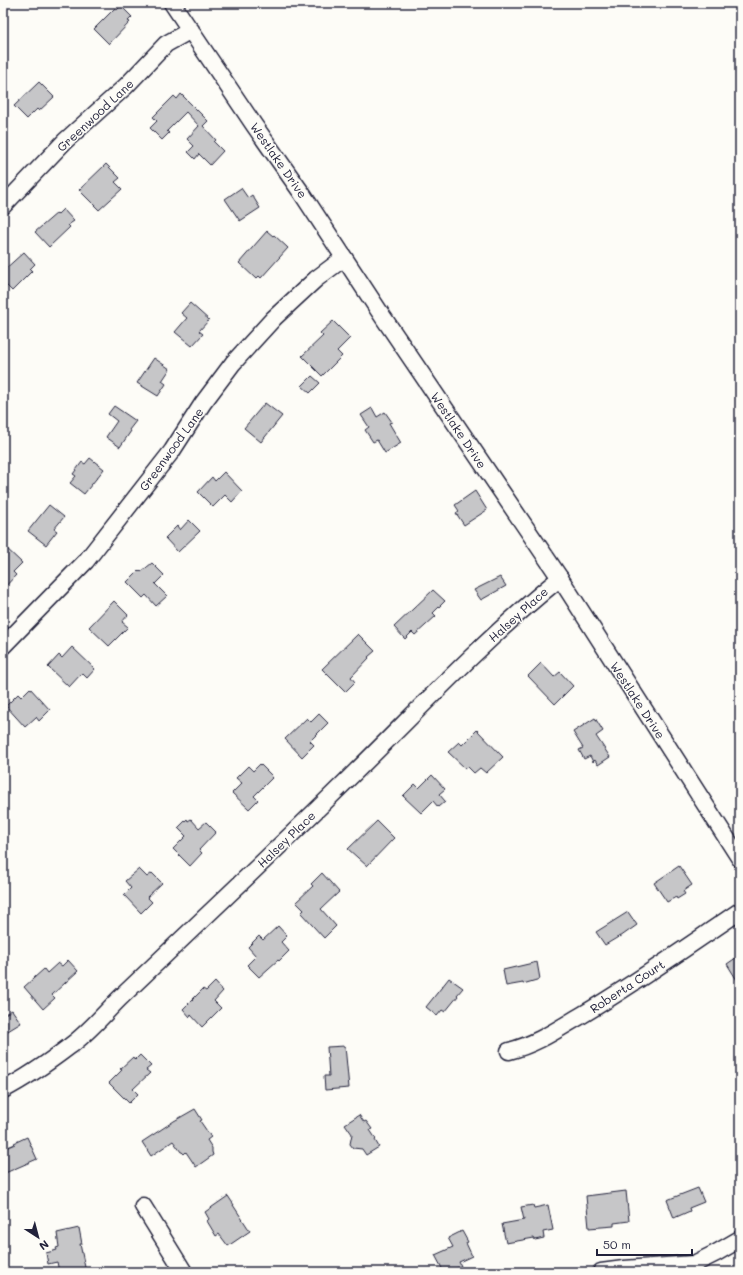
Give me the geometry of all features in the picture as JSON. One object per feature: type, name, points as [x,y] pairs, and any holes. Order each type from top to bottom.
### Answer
[{"type":"street","name":"Westlake Drive","points":[[172,3],[301,192],[396,337],[560,578],[740,859]]},
{"type":"street","name":"Greenwood Lane","points":[[3,206],[65,141],[126,86],[166,44],[191,30]]},
{"type":"street","name":"Greenwood Lane","points":[[3,646],[86,561],[172,451],[203,403],[233,363],[274,318],[316,279],[344,258]]},
{"type":"street","name":"Halsey Place","points":[[3,1090],[18,1082],[70,1046],[93,1026],[119,999],[340,787],[473,655],[532,601],[560,578]]},
{"type":"street","name":"Roberta Court","points":[[509,1051],[537,1042],[602,1003],[740,911]]},
{"type":"street","points":[[143,1206],[184,1272]]},
{"type":"street","points":[[601,1272],[694,1264],[740,1239]]},
{"type":"building","points":[[121,6],[132,17],[128,21],[130,22],[109,44],[94,29],[115,8],[117,10]]},
{"type":"building","points":[[39,82],[54,97],[39,111],[37,109],[27,119],[14,106]]},
{"type":"building","points":[[181,94],[208,121],[203,126],[216,140],[214,142],[223,151],[210,165],[199,154],[195,159],[188,152],[194,146],[187,139],[199,126],[186,112],[167,131],[169,133],[162,140],[150,128],[157,121],[153,117],[174,96],[177,99]]},
{"type":"building","points":[[106,164],[120,178],[115,182],[122,189],[99,210],[79,190]]},
{"type":"building","points":[[241,188],[248,198],[252,195],[260,208],[240,221],[225,199]]},
{"type":"building","points":[[63,209],[74,221],[68,225],[70,227],[49,247],[35,232]]},
{"type":"building","points":[[267,231],[273,236],[274,235],[288,248],[261,278],[259,276],[256,279],[239,263]]},
{"type":"building","points":[[24,252],[35,264],[30,269],[32,271],[12,291],[3,282],[3,271]]},
{"type":"building","points":[[190,303],[209,320],[199,331],[203,334],[192,346],[175,332],[187,318],[181,313]]},
{"type":"building","points":[[333,321],[350,338],[337,351],[342,356],[322,376],[302,356],[323,336],[320,333]]},
{"type":"building","points":[[154,358],[170,369],[162,381],[166,384],[158,396],[137,383]]},
{"type":"building","points":[[312,376],[320,383],[310,393],[302,386]]},
{"type":"building","points":[[265,403],[282,416],[261,442],[244,428]]},
{"type":"building","points":[[114,406],[136,421],[129,430],[131,431],[120,447],[106,437],[117,421],[108,414]]},
{"type":"building","points":[[372,408],[377,417],[385,412],[392,422],[389,423],[401,443],[385,453],[377,440],[373,442],[365,430],[369,427],[361,415]]},
{"type":"building","points":[[90,458],[104,469],[84,494],[70,483],[76,476],[73,474],[82,462],[85,464]]},
{"type":"building","points":[[224,472],[242,491],[232,502],[225,495],[213,507],[198,492],[212,477],[215,481]]},
{"type":"building","points":[[475,491],[487,510],[464,525],[456,513],[459,511],[455,505]]},
{"type":"building","points":[[49,505],[64,517],[54,529],[57,531],[46,545],[28,531]]},
{"type":"building","points":[[189,520],[200,531],[178,552],[165,538],[177,526],[180,530]]},
{"type":"building","points":[[3,545],[22,563],[13,572],[16,575],[3,589]]},
{"type":"building","points":[[152,563],[164,575],[155,584],[167,596],[156,606],[146,595],[143,598],[127,582],[139,570],[141,572]]},
{"type":"building","points":[[500,577],[506,586],[481,600],[474,590]]},
{"type":"building","points":[[433,590],[445,601],[433,613],[436,616],[415,635],[412,632],[405,639],[394,627]]},
{"type":"building","points":[[114,601],[128,615],[122,622],[128,627],[109,646],[89,627]]},
{"type":"building","points":[[358,634],[375,651],[351,677],[355,682],[345,692],[322,669]]},
{"type":"building","points":[[72,647],[95,669],[87,678],[82,673],[69,687],[48,667],[59,655],[62,658]]},
{"type":"building","points":[[541,663],[554,677],[560,672],[573,686],[555,704],[528,676]]},
{"type":"building","points":[[30,688],[50,710],[39,721],[36,717],[25,727],[6,706],[18,694],[21,697]]},
{"type":"building","points":[[319,714],[328,723],[310,741],[314,745],[302,757],[285,739],[307,718],[311,722]]},
{"type":"building","points":[[595,718],[603,731],[596,736],[610,757],[598,765],[595,760],[593,762],[590,756],[584,759],[579,750],[583,748],[573,732]]},
{"type":"building","points":[[477,730],[503,757],[486,773],[480,768],[474,773],[468,767],[466,769],[448,752],[459,742],[462,745]]},
{"type":"building","points":[[260,764],[273,777],[254,796],[258,800],[249,809],[232,793],[242,783],[236,778],[248,766],[253,771]]},
{"type":"building","points":[[432,775],[445,789],[439,794],[445,801],[438,807],[433,801],[421,813],[403,796],[415,784],[419,788]]},
{"type":"building","points":[[187,819],[188,821],[191,819],[199,828],[206,822],[216,832],[199,850],[202,853],[190,866],[173,849],[186,836],[178,828]]},
{"type":"building","points":[[377,821],[394,838],[367,866],[348,849]]},
{"type":"building","points":[[679,866],[692,885],[683,891],[685,894],[677,899],[676,897],[667,902],[654,883]]},
{"type":"building","points":[[139,869],[147,877],[152,873],[162,883],[147,897],[152,902],[141,913],[124,895],[131,888],[125,881]]},
{"type":"building","points":[[322,873],[339,892],[321,909],[336,926],[324,938],[301,913],[304,910],[296,902],[313,886],[311,884]]},
{"type":"building","points":[[628,912],[637,925],[605,945],[596,932]]},
{"type":"building","points":[[278,926],[287,936],[281,942],[289,951],[259,977],[247,965],[256,956],[248,947],[259,936],[263,940]]},
{"type":"building","points":[[740,955],[740,985],[727,964]]},
{"type":"building","points":[[68,960],[78,971],[52,995],[55,998],[43,1009],[24,987],[44,969],[47,973],[58,963],[62,966]]},
{"type":"building","points":[[537,962],[540,979],[523,984],[506,986],[503,970]]},
{"type":"building","points":[[449,978],[463,988],[445,1012],[442,1010],[437,1016],[426,1007]]},
{"type":"building","points":[[215,982],[223,991],[214,1001],[221,1008],[202,1027],[183,1009],[203,989],[206,991]]},
{"type":"building","points":[[12,1010],[21,1023],[3,1034],[3,1015]]},
{"type":"building","points":[[345,1046],[349,1088],[325,1090],[324,1076],[329,1076],[327,1047]]},
{"type":"building","points":[[140,1055],[151,1066],[146,1070],[150,1073],[133,1089],[138,1094],[129,1103],[109,1083],[122,1070],[120,1069],[133,1057],[135,1060]]},
{"type":"building","points":[[195,1109],[202,1120],[200,1121],[211,1137],[207,1140],[212,1148],[213,1155],[196,1167],[186,1152],[184,1154],[181,1152],[173,1141],[151,1156],[142,1142]]},
{"type":"building","points":[[359,1115],[372,1129],[370,1130],[379,1147],[366,1155],[362,1149],[353,1148],[350,1144],[352,1134],[345,1124]]},
{"type":"building","points":[[27,1137],[37,1159],[3,1174],[3,1149]]},
{"type":"building","points":[[698,1188],[704,1202],[689,1208],[690,1211],[674,1218],[667,1200]]},
{"type":"building","points":[[626,1191],[629,1221],[614,1223],[614,1226],[589,1228],[586,1196]]},
{"type":"building","points":[[228,1196],[250,1231],[228,1246],[219,1234],[216,1236],[207,1221],[209,1219],[205,1212]]},
{"type":"building","points":[[533,1205],[534,1208],[548,1205],[553,1230],[543,1232],[544,1238],[535,1240],[534,1238],[506,1243],[502,1224],[524,1220],[521,1207]]},
{"type":"building","points":[[79,1228],[82,1244],[80,1244],[86,1272],[59,1272],[57,1262],[48,1264],[46,1253],[57,1250],[56,1248],[59,1247],[57,1233]]},
{"type":"building","points":[[462,1231],[468,1242],[466,1243],[472,1256],[459,1262],[461,1266],[449,1272],[444,1272],[435,1255],[453,1247],[448,1238]]}]
